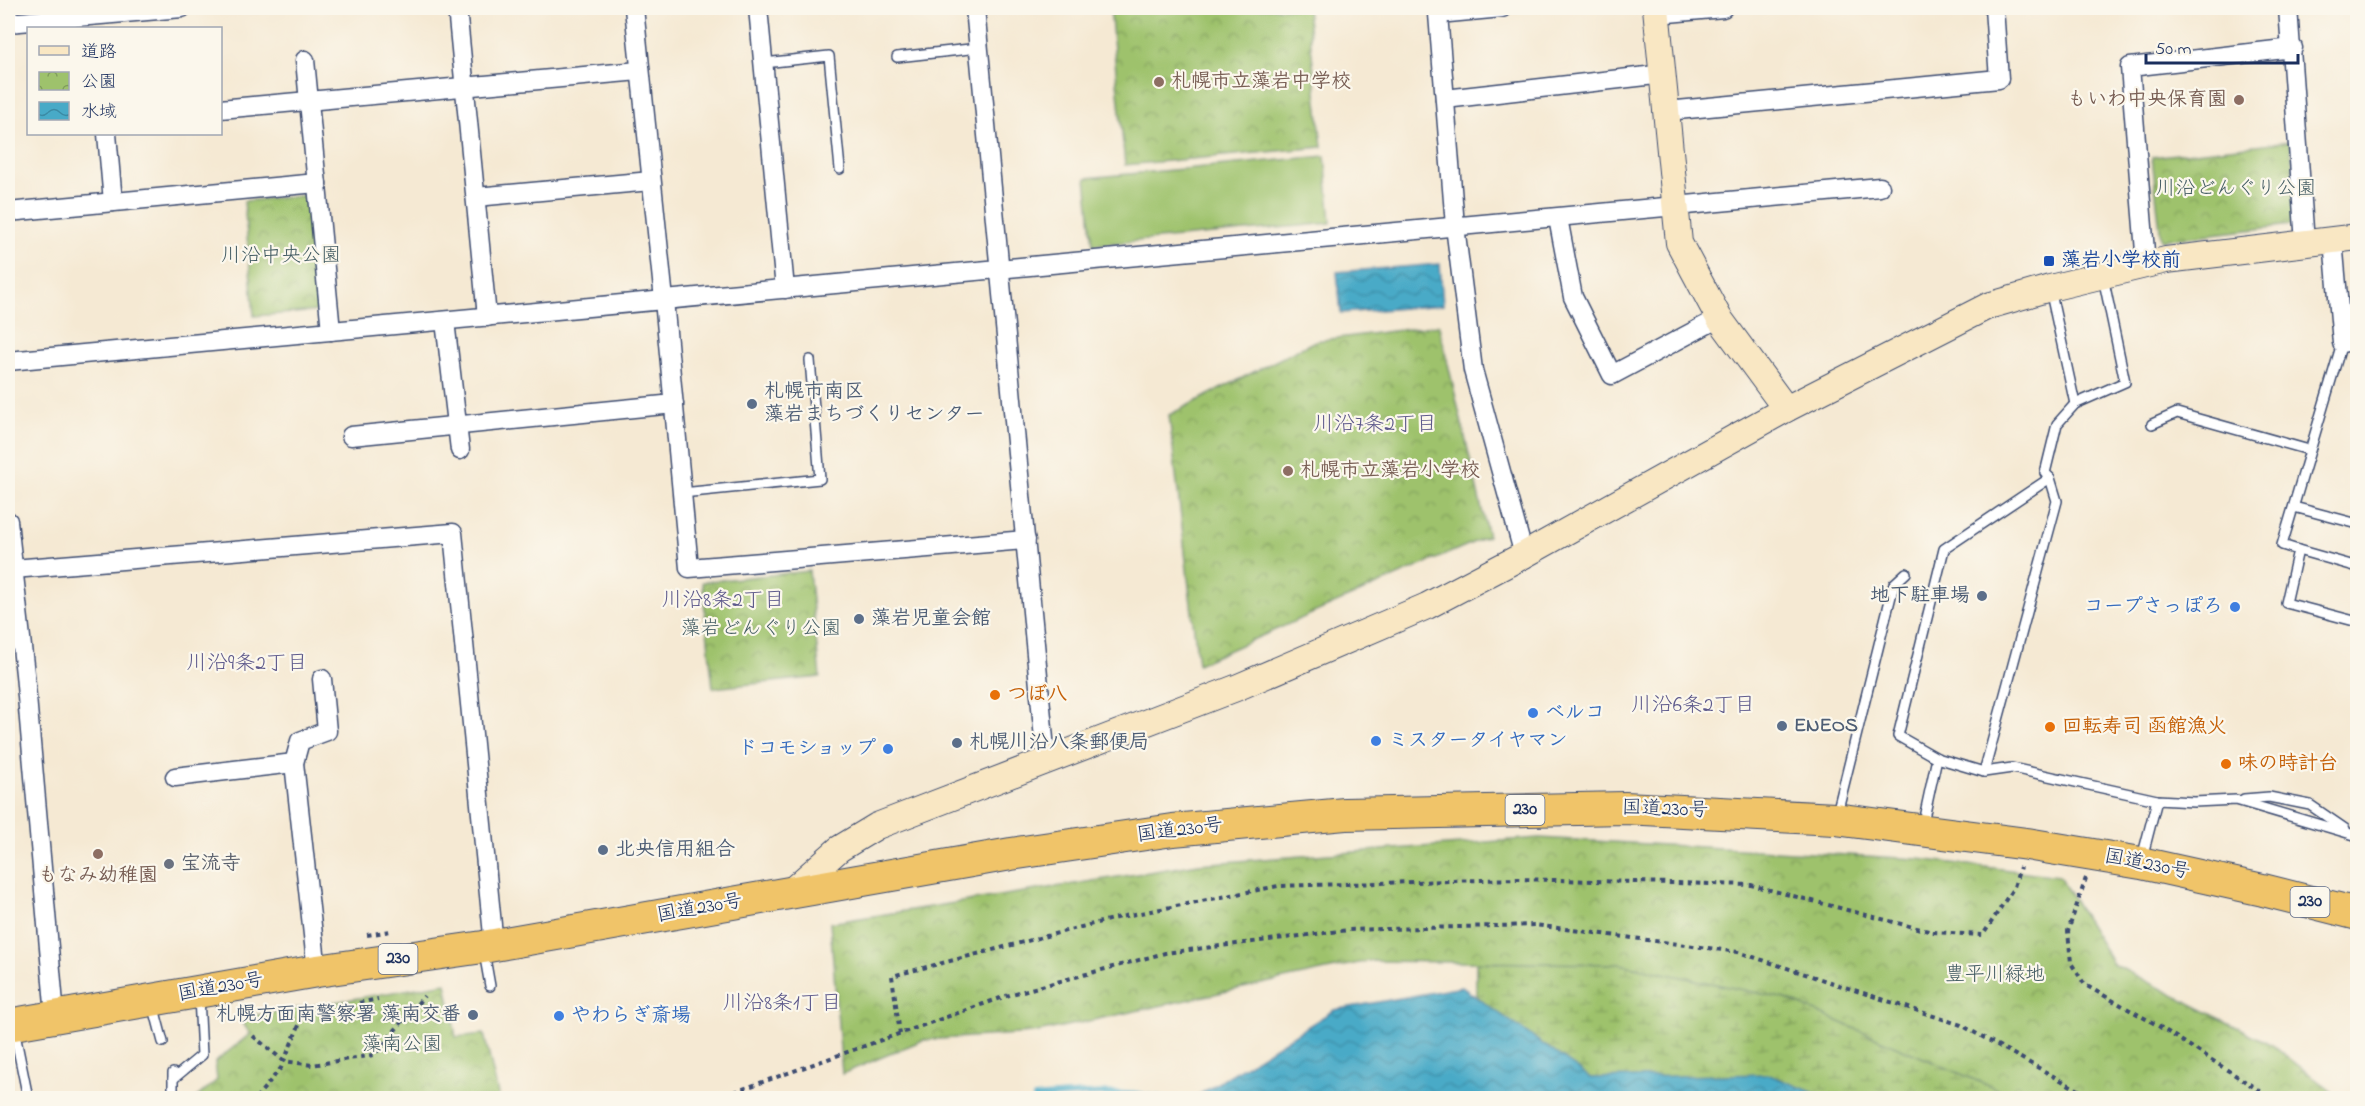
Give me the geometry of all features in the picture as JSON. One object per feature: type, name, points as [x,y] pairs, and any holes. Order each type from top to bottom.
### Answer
[{"type":"highway","name":"国道230号","points":[[10,1024],[317,971],[489,946],[924,868],[1139,835],[1345,814],[1625,808],[1835,819],[2027,843],[2141,863],[2358,914]]},
{"type":"street","points":[[8,23],[182,8]]},
{"type":"street","points":[[457,8],[487,317]]},
{"type":"street","points":[[634,8],[689,568],[1026,540]]},
{"type":"street","points":[[758,8],[786,289]]},
{"type":"street","points":[[975,8],[1046,760]]},
{"type":"street","points":[[1502,8],[1438,14],[1455,226],[1473,370],[1524,555]]},
{"type":"street","points":[[1723,8],[1657,11],[1679,243],[1719,318],[1786,410]]},
{"type":"street","points":[[1667,111],[1999,79],[1994,8]]},
{"type":"street","points":[[2288,8],[2293,48],[2305,243]]},
{"type":"street","points":[[2146,264],[2130,67],[2293,48]]},
{"type":"street","points":[[305,60],[331,331]]},
{"type":"street","points":[[222,109],[639,71]]},
{"type":"street","points":[[1445,99],[1664,74]]},
{"type":"street","points":[[107,135],[113,202]]},
{"type":"street","points":[[476,197],[651,181]]},
{"type":"street","points":[[8,212],[316,183]]},
{"type":"street","points":[[8,361],[1880,187]]},
{"type":"street","points":[[1558,218],[1573,297],[1612,375],[1719,318]]},
{"type":"street","points":[[788,894],[838,849],[877,826],[1236,688],[1427,606],[1786,410],[1988,306],[2146,264],[2345,239],[2350,341]]},
{"type":"street","points":[[445,321],[460,450]]},
{"type":"street","points":[[351,436],[674,404]]},
{"type":"street","points":[[8,521],[13,569],[14,642],[55,1016]]},
{"type":"street","points":[[13,569],[453,532],[489,946]]},
{"type":"street","points":[[317,971],[294,763],[300,741],[327,731],[322,679]]},
{"type":"street","points":[[175,777],[294,763]]},
{"type":"lane","points":[[897,57],[979,48]]},
{"type":"lane","points":[[764,63],[829,56],[840,169]]},
{"type":"lane","points":[[1984,772],[2057,501],[2047,476],[2057,424],[2075,404],[2125,382],[2102,275]]},
{"type":"lane","points":[[2050,288],[2075,404]]},
{"type":"lane","points":[[2350,341],[2309,450],[2282,545],[2358,567]]},
{"type":"lane","points":[[682,493],[820,479],[810,360]]},
{"type":"lane","points":[[2152,424],[2177,413],[2309,450]]},
{"type":"lane","points":[[2047,476],[2002,511],[1944,549],[1898,736],[1937,758],[1984,772],[2012,768],[2157,800],[2194,802],[2269,797],[2310,805],[2355,835]]},
{"type":"lane","points":[[2294,507],[2358,524]]},
{"type":"lane","points":[[2298,550],[2286,603],[2358,622]]},
{"type":"lane","points":[[1835,819],[1894,584],[1906,573]]},
{"type":"lane","points":[[1922,829],[1937,758]]},
{"type":"lane","points":[[2141,863],[2157,800]]},
{"type":"lane","points":[[2236,800],[2355,835]]},
{"type":"lane","points":[[489,946],[490,986]]},
{"type":"lane","points":[[171,1098],[173,1076],[202,1055],[199,992]]},
{"type":"lane","points":[[152,1000],[163,1042]]},
{"type":"lane","points":[[10,1024],[28,1098]]},
{"type":"path","points":[[900,1034],[892,976],[1120,917],[1278,886],[1517,879],[1751,885],[1932,932],[1983,935],[2013,887],[2027,843]]},
{"type":"path","points":[[2094,855],[2068,931],[2071,963],[2085,985],[2157,1025],[2271,1098]]},
{"type":"path","points":[[717,1098],[1012,994],[1165,953],[1348,930],[1536,925],[1738,952],[1962,1025],[2093,1098]]},
{"type":"path","points":[[367,935],[391,931]]},
{"type":"path","points":[[253,1036],[284,1061],[312,1065],[374,1055],[424,996]]},
{"type":"path","points":[[359,1003],[378,999]]},
{"type":"path","points":[[256,1098],[281,1068],[300,1023]]},
{"type":"green space","points":[[1110,8],[1307,8],[1322,147],[1125,165]]},
{"type":"green space","name":"川沿どんぐり公園","points":[[2290,141],[2300,224],[2161,240],[2152,157]]},
{"type":"green space","points":[[1325,156],[1331,223],[1093,245],[1086,178]]},
{"type":"green space","name":"川沿中央公園","points":[[308,195],[319,311],[254,316],[244,201]]},
{"type":"green space","points":[[1439,325],[1488,536],[1198,664],[1169,415],[1315,341]]},
{"type":"green space","name":"藻岩どんぐり公園","points":[[809,571],[820,677],[713,688],[702,582]]},
{"type":"green space","name":"豊平川緑地","points":[[1539,838],[1919,859],[2059,876],[2113,964],[2272,1045],[2340,1098],[2017,1098],[1786,999],[1620,964],[1368,961],[1033,1033],[923,1040],[842,1074],[830,923],[1199,864]]},
{"type":"green space","points":[[1476,944],[1722,963],[2047,1098],[1773,1098],[1598,1092],[1517,1041],[1476,994]]},
{"type":"green space","name":"藻南公園","points":[[446,983],[456,1037],[484,1034],[499,1098],[196,1098],[217,1080],[215,1062],[250,1034],[240,1018]]},
{"type":"water","points":[[1440,264],[1443,305],[1341,313],[1337,272]]},
{"type":"water","points":[[1462,987],[1591,1078],[1767,1074],[1827,1098],[1194,1098],[1334,1010]]},
{"type":"waterway","points":[[1035,1098],[1114,1093],[1160,1098]]},
{"type":"place","name":"札幌市立藻岩中学校","points":[[1159,82]]},
{"type":"place","name":"もいわ中央保育園","points":[[2239,100]]},
{"type":"place","name":"藻岩小学校前","points":[[2049,261]]},
{"type":"place","name":"札幌市南区 藻岩まちづくりセンター","points":[[752,404]]},
{"type":"place","name":"札幌市立藻岩小学校","points":[[1288,471]]},
{"type":"place","name":"地下駐車場","points":[[1982,596]]},
{"type":"place","name":"コープさっぽろ","points":[[2235,607]]},
{"type":"place","name":"藻岩児童会館","points":[[859,619]]},
{"type":"place","name":"つぼ八","points":[[995,695]]},
{"type":"place","name":"ベルコ","points":[[1533,713]]},
{"type":"place","name":"ENEOS","points":[[1782,726]]},
{"type":"place","name":"回転寿司 函館漁火","points":[[2050,727]]},
{"type":"place","name":"ミスタータイヤマン","points":[[1376,741]]},
{"type":"place","name":"札幌川沿八条郵便局","points":[[957,743]]},
{"type":"place","name":"ドコモショップ","points":[[888,749]]},
{"type":"place","name":"味の時計台","points":[[2226,764]]},
{"type":"place","name":"北央信用組合","points":[[603,850]]},
{"type":"place","name":"もなみ幼稚園","points":[[98,854]]},
{"type":"place","name":"宝流寺","points":[[169,864]]},
{"type":"place","name":"札幌方面南警察署 藻南交番","points":[[473,1015]]},
{"type":"place","name":"やわらぎ斎場","points":[[559,1016]]},
{"type":"district","name":"川沿7条2丁目","points":[[1375,425]]},
{"type":"district","name":"川沿8条2丁目","points":[[723,601]]},
{"type":"district","name":"川沿9条2丁目","points":[[247,664]]},
{"type":"district","name":"川沿6条2丁目","points":[[1693,706]]},
{"type":"district","name":"川沿8条1丁目","points":[[782,1004]]}]
